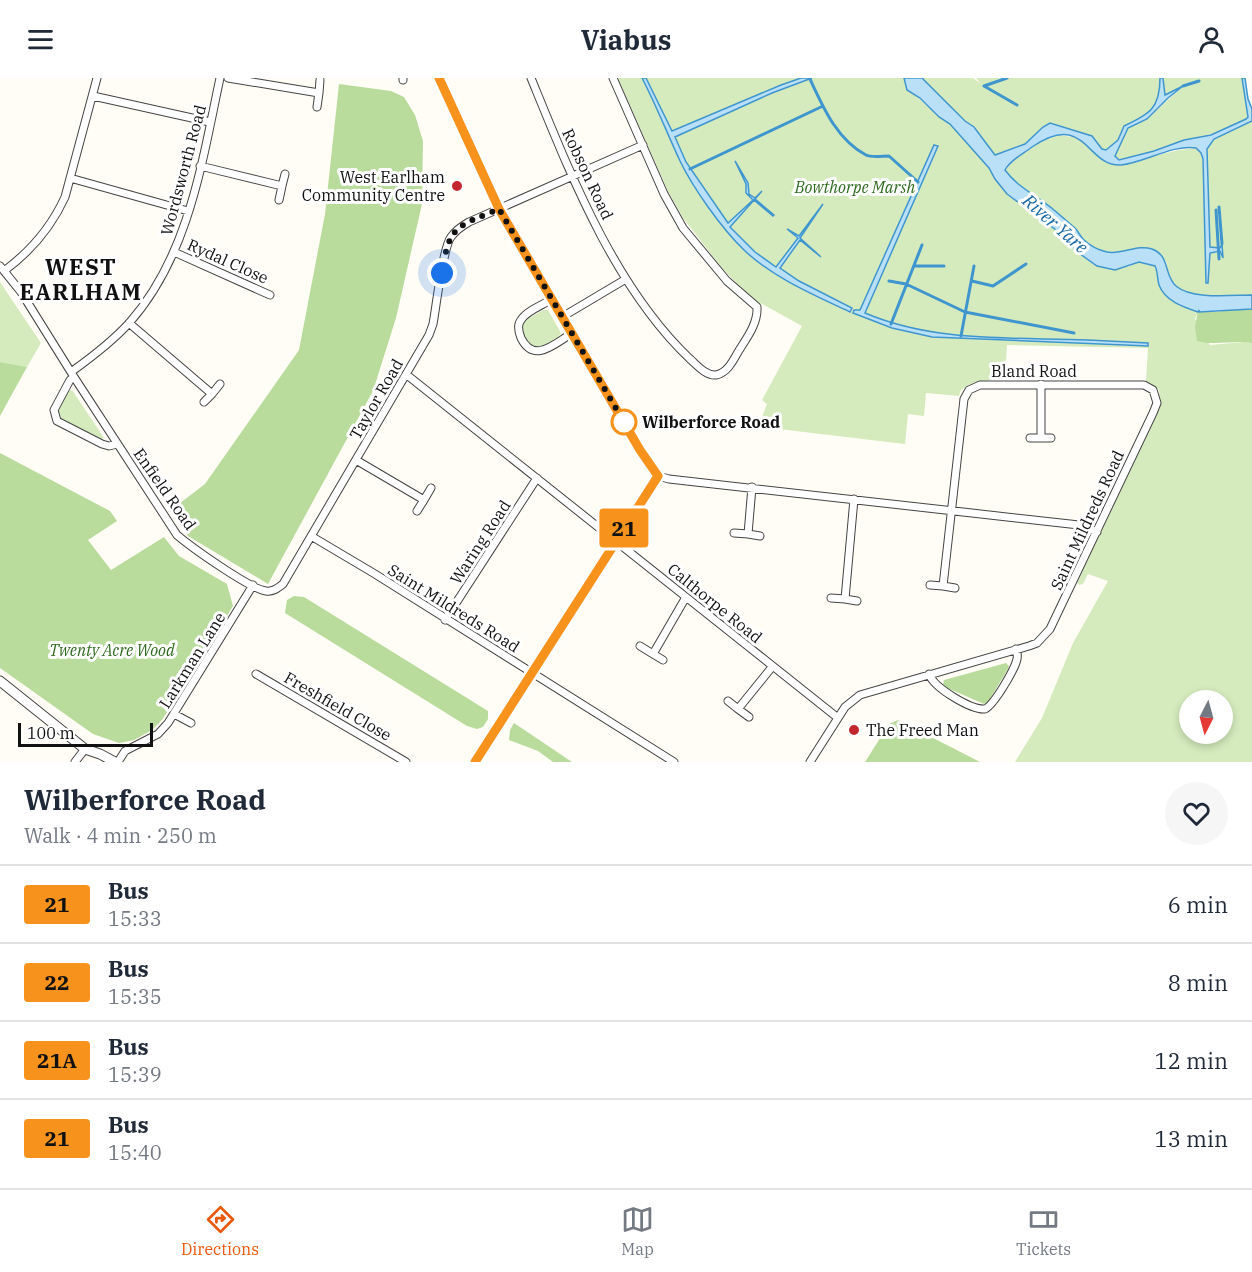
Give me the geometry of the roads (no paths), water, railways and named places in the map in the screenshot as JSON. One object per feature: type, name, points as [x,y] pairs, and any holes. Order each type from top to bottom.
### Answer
[{"type":"street","points":[[2,268],[22,258],[57,216],[65,197],[97,78]]},
{"type":"street","name":"Wordsworth Road","points":[[72,375],[129,323],[161,278],[174,252],[200,166],[220,78]]},
{"type":"street","points":[[228,78],[319,93]]},
{"type":"street","points":[[439,78],[499,209],[571,334],[658,476],[1079,525],[1096,532]]},
{"type":"street","name":"Robson Road","points":[[531,78],[572,176],[597,228],[626,279],[682,352],[710,375],[718,375],[730,365],[758,316],[758,308],[727,281],[684,228],[664,194],[643,145]]},
{"type":"street","points":[[613,78],[643,145]]},
{"type":"street","points":[[317,107],[320,80]]},
{"type":"street","points":[[93,96],[210,122]]},
{"type":"street","name":"Taylor Road","points":[[253,585],[264,591],[270,591],[284,584],[407,375],[433,324],[450,237],[469,222],[643,145]]},
{"type":"street","points":[[200,166],[282,186]]},
{"type":"street","points":[[279,200],[285,174]]},
{"type":"street","points":[[70,178],[188,211]]},
{"type":"street","name":"Rydal Close","points":[[174,252],[270,295]]},
{"type":"street","name":"Enfield Road","points":[[2,268],[21,292],[72,375],[177,535],[195,550],[253,585]]},
{"type":"street","points":[[562,317],[626,279]]},
{"type":"street","points":[[552,299],[521,320],[518,326],[519,334],[528,349],[537,352],[571,334]]},
{"type":"street","points":[[129,323],[212,394]]},
{"type":"street","name":"Enfield Road","points":[[72,375],[54,410],[57,421],[102,444],[109,446],[117,444]]},
{"type":"street","name":"Calthorpe Road","points":[[407,375],[838,718]]},
{"type":"street","points":[[204,402],[220,384]]},
{"type":"street","points":[[1041,384],[1041,438]]},
{"type":"street","name":"Bland Road","points":[[951,510],[964,399],[969,390],[980,385],[1149,386]]},
{"type":"street","name":"Saint Mildreds Road","points":[[810,762],[838,718],[852,700],[860,695],[1037,643],[1050,629],[1157,403],[1157,396],[1149,386]]},
{"type":"street","points":[[1030,438],[1051,438]]},
{"type":"street","points":[[356,460],[424,500]]},
{"type":"street","points":[[475,762],[658,476]]},
{"type":"street","name":"Waring Road","points":[[446,620],[537,478]]},
{"type":"street","points":[[417,511],[431,488]]},
{"type":"street","points":[[748,534],[752,488]]},
{"type":"street","points":[[845,600],[854,499]]},
{"type":"street","points":[[943,586],[951,510]]},
{"type":"street","points":[[734,533],[760,536]]},
{"type":"street","name":"Saint Mildreds Road","points":[[311,536],[674,762]]},
{"type":"street","name":"Larkman Lane","points":[[117,762],[125,751],[158,734],[174,714],[253,585]]},
{"type":"street","points":[[930,585],[955,588]]},
{"type":"street","points":[[653,654],[686,597]]},
{"type":"street","points":[[831,598],[857,601]]},
{"type":"street","points":[[640,646],[663,660]]},
{"type":"street","points":[[929,674],[932,681],[942,690],[976,708],[986,709],[993,704],[1015,665],[1016,650]]},
{"type":"street","points":[[738,708],[772,667]]},
{"type":"street","name":"Freshfield Close","points":[[256,674],[406,762]]},
{"type":"street","points":[[0,681],[85,749],[117,762]]},
{"type":"street","points":[[729,700],[749,717]]},
{"type":"street","points":[[174,714],[191,723]]},
{"type":"street","points":[[75,762],[85,749]]},
{"type":"water","points":[[642,78],[646,78],[672,131],[781,85],[801,78],[812,78],[772,93],[675,137],[686,162],[728,223],[753,200],[746,193],[746,184],[735,161],[748,183],[749,194],[755,198],[762,191],[755,199],[774,215],[754,200],[730,227],[755,252],[776,267],[798,238],[787,229],[799,236],[823,204],[800,238],[821,257],[800,240],[780,268],[799,281],[852,308],[850,312],[767,269],[735,241],[692,183]]},
{"type":"water","name":"River Yare","points":[[904,78],[922,78],[965,121],[974,127],[995,155],[1025,144],[1050,123],[1092,136],[1102,149],[1106,150],[1118,140],[1124,126],[1141,118],[1152,109],[1158,96],[1160,78],[1163,78],[1165,95],[1183,86],[1147,119],[1128,128],[1115,156],[1119,160],[1184,140],[1211,135],[1246,119],[1248,117],[1242,78],[1245,78],[1252,109],[1252,121],[1214,139],[1207,149],[1210,247],[1220,248],[1222,244],[1223,258],[1220,251],[1210,253],[1208,283],[1206,283],[1203,159],[1196,148],[1168,151],[1121,165],[1109,163],[1075,137],[1064,134],[1050,137],[1032,147],[1013,160],[1005,170],[1016,182],[1075,228],[1083,239],[1094,247],[1113,253],[1141,248],[1152,249],[1162,256],[1172,282],[1176,286],[1202,295],[1252,295],[1252,309],[1199,312],[1199,310],[1198,312],[1170,299],[1162,291],[1155,266],[1139,262],[1115,270],[1097,266],[1080,254],[1060,233],[1007,194],[989,168],[950,124],[907,90]]},
{"type":"water","points":[[934,145],[938,146],[865,313],[892,323],[947,334],[1148,343],[1148,346],[932,337],[892,328],[853,313],[854,310],[860,310]]},
{"type":"waterway","points":[[984,86],[1007,78]]},
{"type":"waterway","points":[[810,79],[832,122],[847,141],[868,156],[889,156],[918,182]]},
{"type":"waterway","points":[[1183,86],[1199,81]]},
{"type":"waterway","points":[[984,86],[1017,105]]},
{"type":"waterway","points":[[690,169],[823,106]]},
{"type":"waterway","points":[[1219,207],[1222,244]]},
{"type":"waterway","points":[[1216,210],[1219,259]]},
{"type":"waterway","points":[[891,324],[922,245]]},
{"type":"waterway","points":[[972,281],[993,286],[1026,264]]},
{"type":"waterway","points":[[914,266],[944,266]]},
{"type":"waterway","points":[[961,336],[974,266]]},
{"type":"waterway","points":[[889,281],[906,284],[965,312],[1074,333]]},
{"type":"place","name":"West Earlham Community Centre","points":[[457,186]]},
{"type":"place","name":"Wilberforce Road","points":[[624,422]]},
{"type":"place","name":"The Freed Man","points":[[854,730]]},
{"type":"district","name":"WEST EARLHAM","points":[[81,280]]},
{"type":"park label","name":"Bowthorpe Marsh","points":[[855,187]]},
{"type":"park label","name":"Twenty Acre Wood","points":[[112,650]]}]
